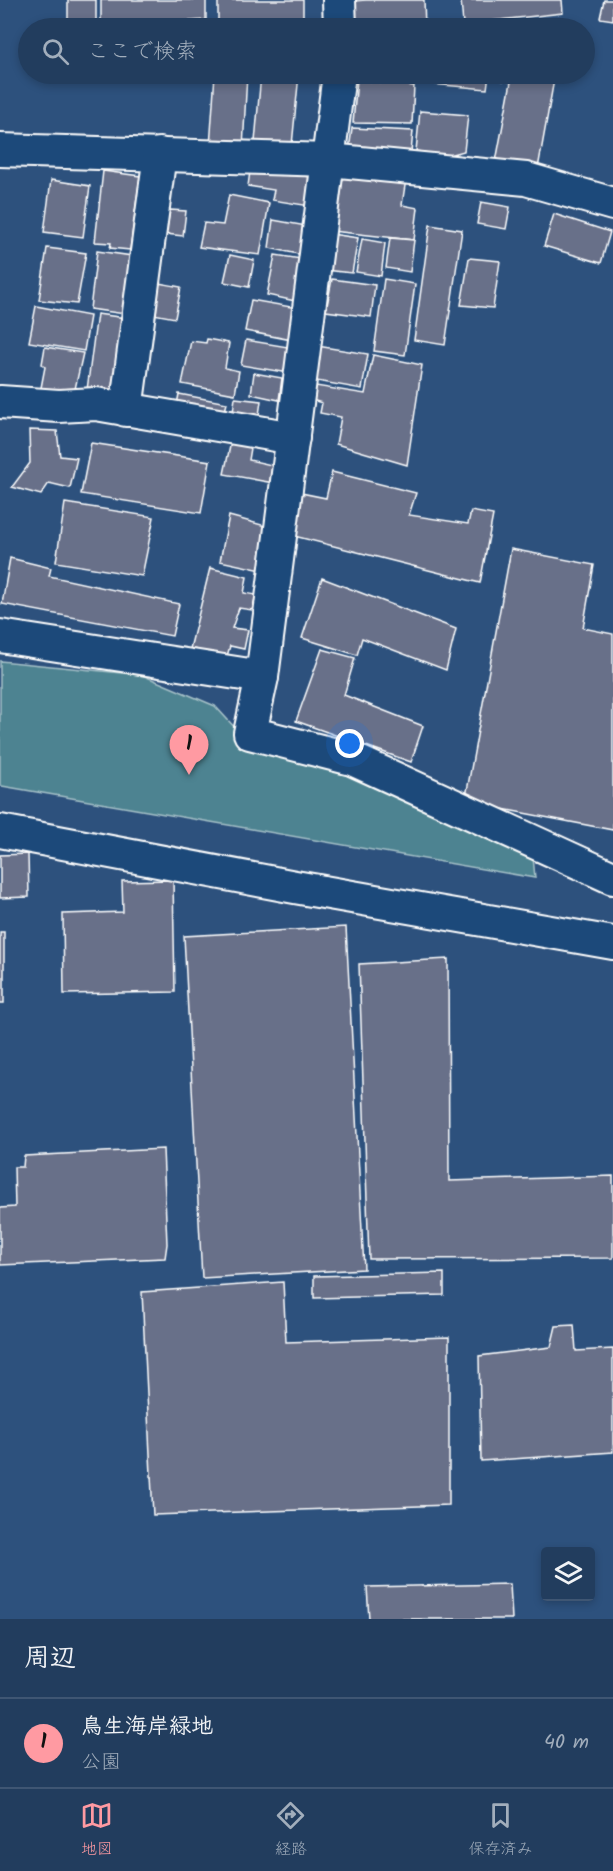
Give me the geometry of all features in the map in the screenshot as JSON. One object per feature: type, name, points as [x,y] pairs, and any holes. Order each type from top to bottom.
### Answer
[{"type":"street","points":[[339,0],[340,18]]},
{"type":"street","points":[[338,84],[262,677],[250,733],[352,759],[613,878]]},
{"type":"street","points":[[0,150],[329,160],[526,179],[613,204]]},
{"type":"street","points":[[126,410],[160,154]]},
{"type":"street","points":[[0,402],[59,406],[96,404],[293,438]]},
{"type":"street","points":[[0,636],[262,677]]},
{"type":"street","points":[[0,831],[295,887],[613,943]]},
{"type":"green space","points":[[0,661],[142,675],[215,706],[248,742],[356,766],[532,846],[535,878],[2,786],[0,785]]},
{"type":"building","points":[[68,0],[96,0],[96,18],[68,18]]},
{"type":"building","points":[[101,0],[206,0],[206,18],[101,18]]},
{"type":"building","points":[[218,0],[303,0],[303,18],[218,18]]},
{"type":"building","points":[[424,0],[425,18],[352,18],[353,1]]},
{"type":"building","points":[[461,0],[562,0],[563,13],[518,18],[462,18]]},
{"type":"building","points":[[604,0],[613,0],[613,20],[600,18]]},
{"type":"building","points":[[214,84],[246,84],[243,148],[210,147]]},
{"type":"building","points":[[260,84],[298,84],[292,145],[255,142]]},
{"type":"building","points":[[357,84],[414,86],[412,124],[353,123]]},
{"type":"building","points":[[431,84],[488,84],[487,89]]},
{"type":"building","points":[[511,84],[553,84],[537,174],[494,172]]},
{"type":"building","points":[[420,111],[468,115],[464,151],[446,156],[416,151]]},
{"type":"building","points":[[352,128],[413,131],[410,163],[348,158]]},
{"type":"building","points":[[251,164],[315,174],[310,206],[272,200],[274,190],[248,186]]},
{"type":"building","points":[[103,171],[140,176],[130,250],[110,248],[111,243],[95,242]]},
{"type":"building","points":[[340,171],[406,179],[402,205],[418,208],[414,240],[332,231]]},
{"type":"building","points":[[51,180],[90,186],[83,237],[44,232]]},
{"type":"building","points":[[229,195],[269,203],[260,255],[199,247],[204,223],[223,225]]},
{"type":"building","points":[[481,202],[510,207],[506,229],[477,224]]},
{"type":"building","points":[[170,210],[186,211],[183,236],[166,234]]},
{"type":"building","points":[[554,214],[610,232],[601,263],[544,246]]},
{"type":"building","points":[[273,220],[312,227],[308,256],[269,248]]},
{"type":"building","points":[[430,225],[462,230],[445,345],[414,340]]},
{"type":"building","points":[[331,234],[358,238],[352,273],[324,270]]},
{"type":"building","points":[[390,238],[414,240],[410,272],[386,268]]},
{"type":"building","points":[[362,239],[385,243],[381,276],[356,272]]},
{"type":"building","points":[[47,248],[86,253],[77,304],[39,300]]},
{"type":"building","points":[[97,251],[132,256],[125,314],[90,309]]},
{"type":"building","points":[[230,255],[254,260],[249,287],[224,282]]},
{"type":"building","points":[[275,255],[308,260],[300,302],[267,295]]},
{"type":"building","points":[[469,258],[500,261],[493,308],[461,305]]},
{"type":"building","points":[[332,279],[375,285],[371,317],[326,311]]},
{"type":"building","points":[[384,279],[415,284],[405,355],[374,351]]},
{"type":"building","points":[[153,282],[181,287],[175,318],[148,313]]},
{"type":"building","points":[[251,300],[297,308],[292,340],[245,331]]},
{"type":"building","points":[[36,306],[90,316],[84,351],[29,342]]},
{"type":"building","points":[[97,314],[133,319],[123,392],[87,390]]},
{"type":"building","points":[[207,339],[229,343],[225,368],[239,371],[235,394],[182,384],[191,341],[206,343]]},
{"type":"building","points":[[246,340],[294,348],[289,373],[241,365]]},
{"type":"building","points":[[317,346],[368,354],[362,389],[311,380]]},
{"type":"building","points":[[45,347],[83,353],[73,398],[40,393],[45,367],[42,364]]},
{"type":"building","points":[[373,355],[422,365],[407,465],[336,444],[341,417],[320,413],[322,403],[312,400],[316,386],[365,394]]},
{"type":"building","points":[[254,373],[282,378],[279,400],[251,394]]},
{"type":"building","points":[[179,394],[227,403],[223,419],[176,410]]},
{"type":"building","points":[[235,398],[261,401],[258,422],[232,419]]},
{"type":"building","points":[[29,430],[57,431],[60,456],[77,458],[70,488],[49,483],[41,495],[12,487],[30,463]]},
{"type":"building","points":[[232,437],[252,442],[249,460],[276,466],[274,483],[224,474]]},
{"type":"building","points":[[91,443],[210,461],[201,513],[81,494]]},
{"type":"building","points":[[332,472],[416,493],[409,515],[468,524],[471,511],[493,515],[480,583],[294,536],[301,493],[326,498]]},
{"type":"building","points":[[65,503],[154,517],[142,576],[56,562]]},
{"type":"building","points":[[229,516],[273,528],[266,571],[220,561]]},
{"type":"building","points":[[511,549],[594,565],[583,628],[613,634],[613,830],[465,802]]},
{"type":"building","points":[[10,558],[51,568],[49,576],[179,604],[172,636],[2,604]]},
{"type":"building","points":[[210,568],[247,577],[244,593],[256,595],[252,610],[239,608],[232,628],[248,630],[244,649],[230,646],[227,656],[190,649]]},
{"type":"building","points":[[322,578],[456,629],[446,670],[362,638],[357,655],[302,638]]},
{"type":"building","points":[[322,649],[355,658],[344,695],[423,726],[411,762],[296,721]]},
{"type":"building","points":[[28,854],[29,897],[0,898],[0,855]]},
{"type":"building","points":[[173,880],[175,992],[64,994],[63,914],[123,912],[122,881]]},
{"type":"building","points":[[346,927],[364,1269],[202,1278],[184,936]]},
{"type":"building","points":[[0,932],[4,932],[4,1003],[0,1003]]},
{"type":"building","points":[[448,959],[449,1181],[613,1176],[613,1258],[369,1259],[359,964]]},
{"type":"building","points":[[163,1149],[167,1244],[165,1258],[0,1265],[0,1208],[15,1207],[14,1167],[23,1167],[24,1156]]},
{"type":"building","points":[[444,1273],[444,1295],[314,1298],[314,1276]]},
{"type":"building","points":[[283,1282],[286,1342],[449,1337],[449,1505],[153,1515],[142,1292]]},
{"type":"building","points":[[574,1325],[576,1351],[613,1349],[613,1452],[481,1461],[479,1356],[551,1347],[556,1326]]},
{"type":"building","points":[[510,1584],[512,1619],[369,1619],[367,1587]]},
{"type":"place","name":"鳥生海岸緑地","points":[[189,775]]}]
